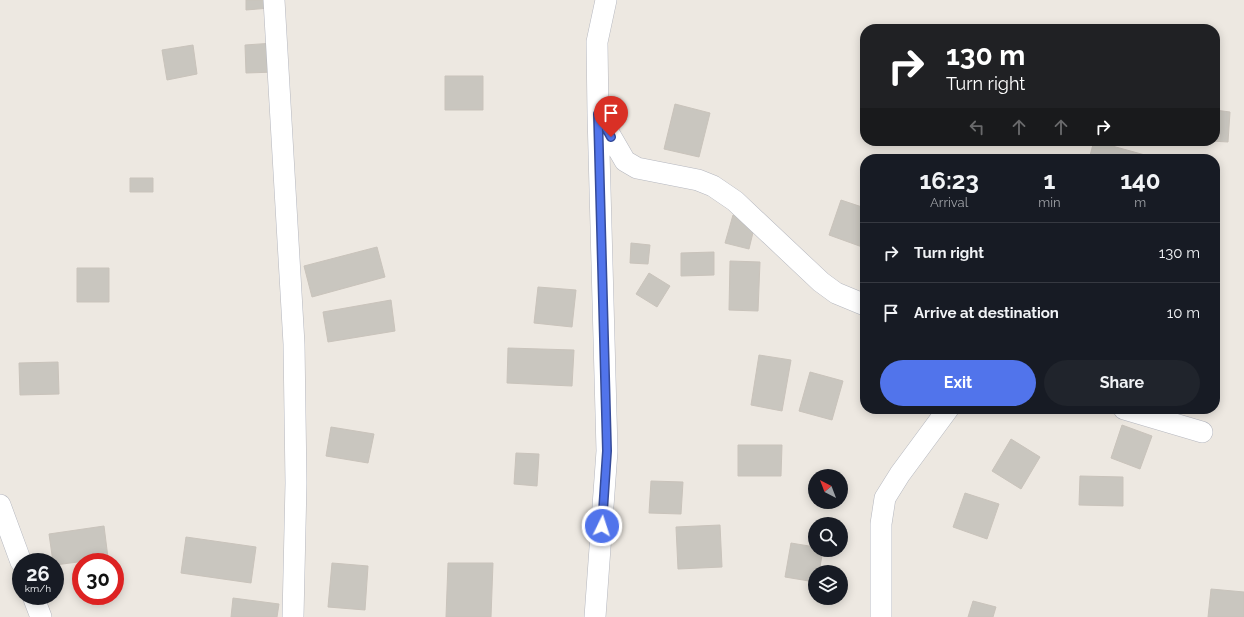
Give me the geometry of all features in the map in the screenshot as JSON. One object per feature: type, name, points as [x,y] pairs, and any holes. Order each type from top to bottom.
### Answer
[{"type":"street","points":[[274,0],[294,344],[296,483],[293,617]]},
{"type":"street","points":[[595,617],[607,451],[598,114],[598,42],[606,0]]},
{"type":"street","points":[[598,114],[625,161],[637,168],[698,180],[713,186],[735,201],[821,282],[836,293],[860,303]]},
{"type":"street","points":[[881,617],[881,524],[885,498],[900,474],[944,414]]},
{"type":"street","points":[[1141,414],[1202,432]]},
{"type":"street","points":[[0,505],[18,553]]},
{"type":"street","points":[[36,605],[41,617]]},
{"type":"building","points":[[246,0],[270,0],[270,8],[246,10]]},
{"type":"building","points":[[274,43],[276,72],[246,73],[245,45]]},
{"type":"building","points":[[193,45],[197,74],[167,80],[162,50]]},
{"type":"building","points":[[445,76],[483,76],[483,110],[445,110]]},
{"type":"building","points":[[675,104],[710,113],[699,157],[664,149]]},
{"type":"building","points":[[1220,111],[1230,112],[1228,142],[1220,142]]},
{"type":"building","points":[[1093,146],[1112,146],[1141,154],[1090,154]]},
{"type":"building","points":[[130,178],[153,178],[153,192],[130,192]]},
{"type":"building","points":[[841,200],[860,206],[860,246],[829,235]]},
{"type":"building","points":[[733,215],[756,220],[749,249],[725,243]]},
{"type":"building","points":[[631,243],[650,245],[648,264],[630,263]]},
{"type":"building","points":[[377,247],[385,277],[312,297],[304,266]]},
{"type":"building","points":[[714,252],[714,275],[681,276],[681,253]]},
{"type":"building","points":[[730,261],[760,262],[758,311],[729,310]]},
{"type":"building","points":[[77,268],[109,268],[109,302],[77,302]]},
{"type":"building","points":[[649,273],[670,286],[657,307],[636,294]]},
{"type":"building","points":[[538,287],[576,290],[572,327],[534,323]]},
{"type":"building","points":[[391,300],[395,331],[328,342],[323,312]]},
{"type":"building","points":[[508,348],[574,350],[572,386],[507,383]]},
{"type":"building","points":[[759,355],[791,360],[782,411],[751,405]]},
{"type":"building","points":[[58,362],[59,394],[20,395],[19,363]]},
{"type":"building","points":[[810,372],[843,381],[832,420],[799,411]]},
{"type":"building","points":[[1122,425],[1152,436],[1140,469],[1111,458]]},
{"type":"building","points":[[331,427],[374,434],[368,463],[326,456]]},
{"type":"building","points":[[1011,439],[1040,457],[1021,489],[992,471]]},
{"type":"building","points":[[738,445],[782,445],[781,476],[738,476]]},
{"type":"building","points":[[516,453],[539,454],[537,486],[514,484]]},
{"type":"building","points":[[1080,476],[1123,477],[1123,506],[1079,505]]},
{"type":"building","points":[[651,481],[683,482],[681,514],[649,513]]},
{"type":"building","points":[[965,493],[999,504],[987,539],[953,527]]},
{"type":"building","points":[[720,525],[722,567],[678,569],[676,527]]},
{"type":"building","points":[[104,526],[107,553],[72,553],[72,563],[64,564],[64,553],[52,553],[49,534]]},
{"type":"building","points":[[186,537],[256,547],[251,583],[181,573]]},
{"type":"building","points":[[791,543],[808,546],[808,557],[822,557],[820,565],[808,565],[808,581],[785,577]]},
{"type":"building","points":[[332,563],[368,566],[365,610],[328,607]]},
{"type":"building","points":[[448,563],[493,563],[491,617],[446,617]]},
{"type":"building","points":[[1211,589],[1244,592],[1244,617],[1208,617]]},
{"type":"building","points":[[233,598],[279,604],[277,617],[231,617]]},
{"type":"building","points":[[973,601],[996,607],[993,617],[968,617]]},
{"type":"route","points":[[602,526],[607,451],[598,114],[611,137]]}]
